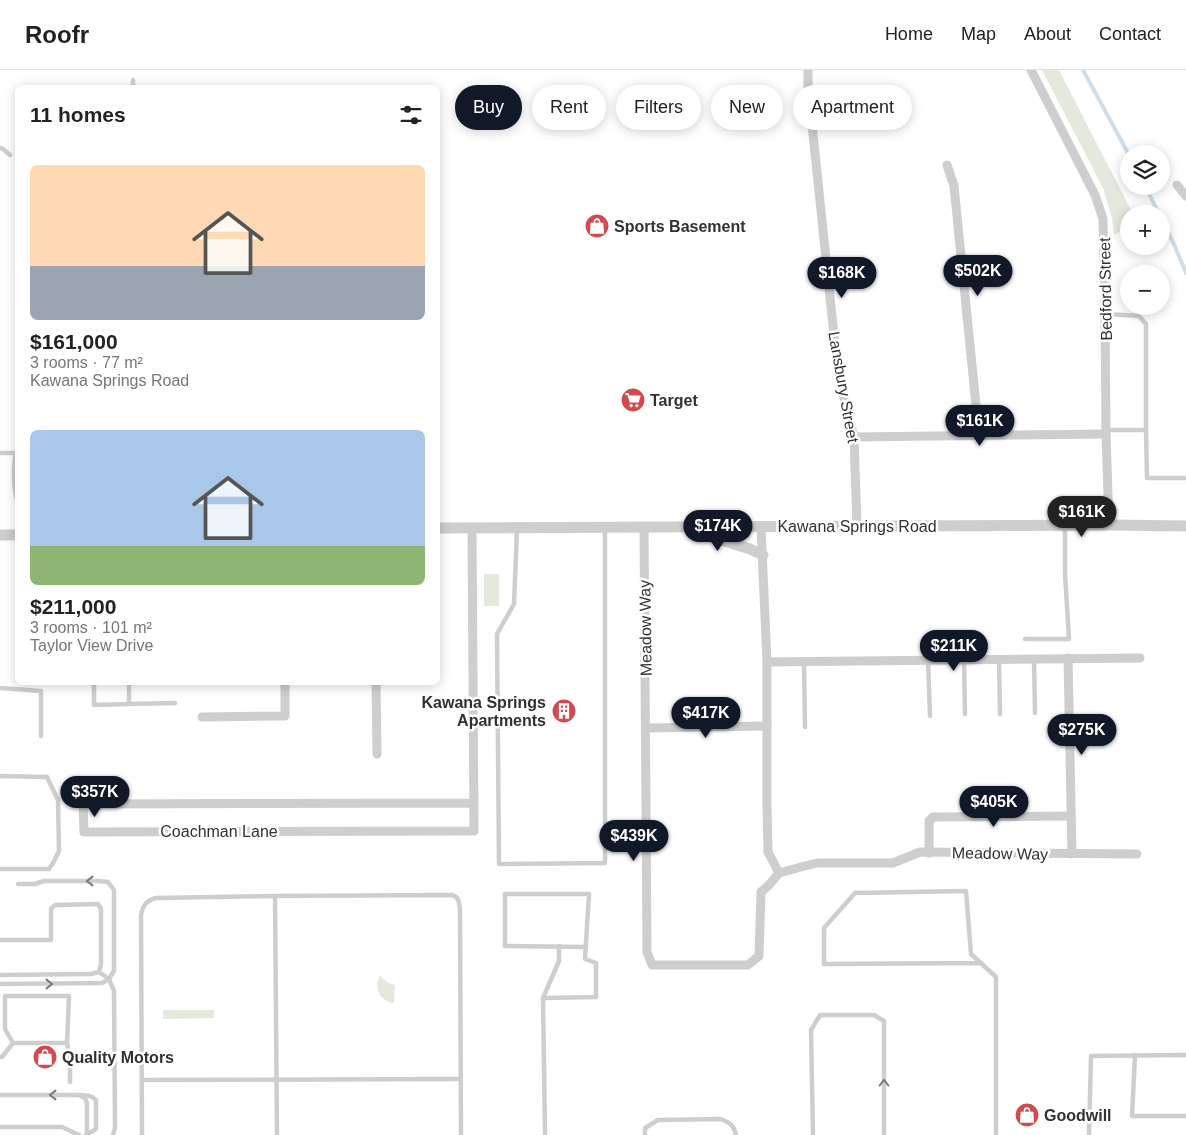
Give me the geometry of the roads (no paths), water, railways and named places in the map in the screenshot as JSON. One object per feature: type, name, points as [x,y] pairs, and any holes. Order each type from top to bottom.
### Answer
[{"type":"street","name":"Lansbury Street","points":[[808,70],[808,86],[838,374],[854,436],[857,526]]},
{"type":"street","name":"Bedford Street","points":[[1030,70],[1095,195],[1103,219],[1109,524]]},
{"type":"street","points":[[947,165],[954,186],[979,435]]},
{"type":"street","points":[[1177,185],[1186,196]]},
{"type":"street","points":[[854,436],[1106,432]]},
{"type":"street","name":"Kawana Springs Road","points":[[440,528],[1109,524],[1186,526]]},
{"type":"street","points":[[761,527],[767,662],[768,852],[779,873]]},
{"type":"street","name":"Coachman Lane","points":[[472,528],[474,831],[84,832],[83,804],[473,803]]},
{"type":"street","name":"Meadow Way","points":[[644,528],[647,952],[652,965],[748,965],[759,956],[761,892],[779,873],[817,863],[893,863],[920,852],[1137,854]]},
{"type":"street","points":[[681,528],[750,548],[763,555]]},
{"type":"street","points":[[0,535],[15,535]]},
{"type":"street","name":"Meadow Way","points":[[1068,658],[1072,854]]},
{"type":"street","points":[[767,662],[1140,658]]},
{"type":"street","points":[[202,718],[285,716],[285,685]]},
{"type":"street","points":[[376,685],[377,754]]},
{"type":"street","points":[[646,728],[767,726]]},
{"type":"street","name":"Meadow Way","points":[[929,853],[929,821],[933,817],[1071,816]]},
{"type":"lane","points":[[133,80],[133,85]]},
{"type":"lane","points":[[0,148],[10,155]]},
{"type":"lane","points":[[1105,314],[1139,316],[1146,324],[1147,478],[1186,478]]},
{"type":"lane","points":[[1106,432],[1146,430]]},
{"type":"lane","points":[[0,453],[15,453]]},
{"type":"lane","points":[[15,460],[15,496]]},
{"type":"lane","points":[[1025,640],[1069,639],[1065,573],[1065,525]]},
{"type":"lane","points":[[517,528],[514,604],[498,634],[499,864],[605,864],[605,528]]},
{"type":"lane","points":[[999,659],[1000,714]]},
{"type":"lane","points":[[1034,659],[1035,713]]},
{"type":"lane","points":[[928,660],[930,716]]},
{"type":"lane","points":[[964,660],[965,714]]},
{"type":"lane","points":[[804,662],[805,726]]},
{"type":"lane","points":[[94,685],[94,705],[174,703]]},
{"type":"lane","points":[[129,685],[129,704]]},
{"type":"lane","points":[[0,688],[41,691],[41,736]]},
{"type":"lane","points":[[0,776],[47,777],[58,800],[59,851],[49,869],[0,869]]},
{"type":"lane","points":[[0,984],[102,983],[109,979],[114,971],[114,890],[108,882],[44,881],[35,884],[18,884]]},
{"type":"lane","points":[[980,963],[824,964],[824,928],[855,893],[966,891],[971,954],[996,977],[996,1135]]},
{"type":"lane","points":[[142,1135],[141,915],[143,906],[147,901],[156,898],[452,894],[459,901],[460,909],[461,1135]]},
{"type":"lane","points":[[543,998],[596,998],[596,964],[585,959],[586,947],[589,894],[505,894],[504,946],[586,947]]},
{"type":"lane","points":[[274,896],[278,1135]]},
{"type":"lane","points":[[0,940],[51,940],[51,910],[55,905],[98,904],[101,909],[101,964],[99,972]]},
{"type":"lane","points":[[545,1135],[543,998],[559,961],[559,946]]},
{"type":"lane","points":[[99,972],[109,979],[114,991],[115,1128],[113,1135]]},
{"type":"lane","points":[[0,975],[96,974],[99,972]]},
{"type":"lane","points":[[14,1043],[3,1029],[5,996],[69,996],[67,1043],[70,1057],[70,1082]]},
{"type":"lane","points":[[813,1135],[811,1030],[820,1015],[874,1014],[884,1021],[884,1133]]},
{"type":"lane","points":[[0,1057],[14,1043],[67,1043]]},
{"type":"lane","points":[[1135,1055],[1132,1116],[1186,1116]]},
{"type":"lane","points":[[1089,1135],[1092,1056],[1186,1055]]},
{"type":"lane","points":[[142,1080],[460,1079]]},
{"type":"lane","points":[[0,1095],[80,1095],[93,1098],[96,1100],[96,1129],[86,1135]]},
{"type":"lane","points":[[80,1095],[87,1103],[86,1135]]},
{"type":"lane","points":[[645,1135],[645,1128],[658,1120],[721,1119],[730,1123],[736,1135]]},
{"type":"lane","points":[[0,1127],[62,1127],[79,1135]]},
{"type":"waterway","points":[[1083,70],[1124,145]]},
{"type":"waterway","points":[[1150,195],[1154,205]]},
{"type":"waterway","points":[[1170,236],[1186,273]]},
{"type":"place","name":"Sports Basement","points":[[597,226]]},
{"type":"place","name":"Target","points":[[633,400]]},
{"type":"place","name":"Kawana Springs Apartments","points":[[564,711]]},
{"type":"place","name":"Quality Motors","points":[[45,1057]]},
{"type":"place","name":"Goodwill","points":[[1027,1115]]}]
